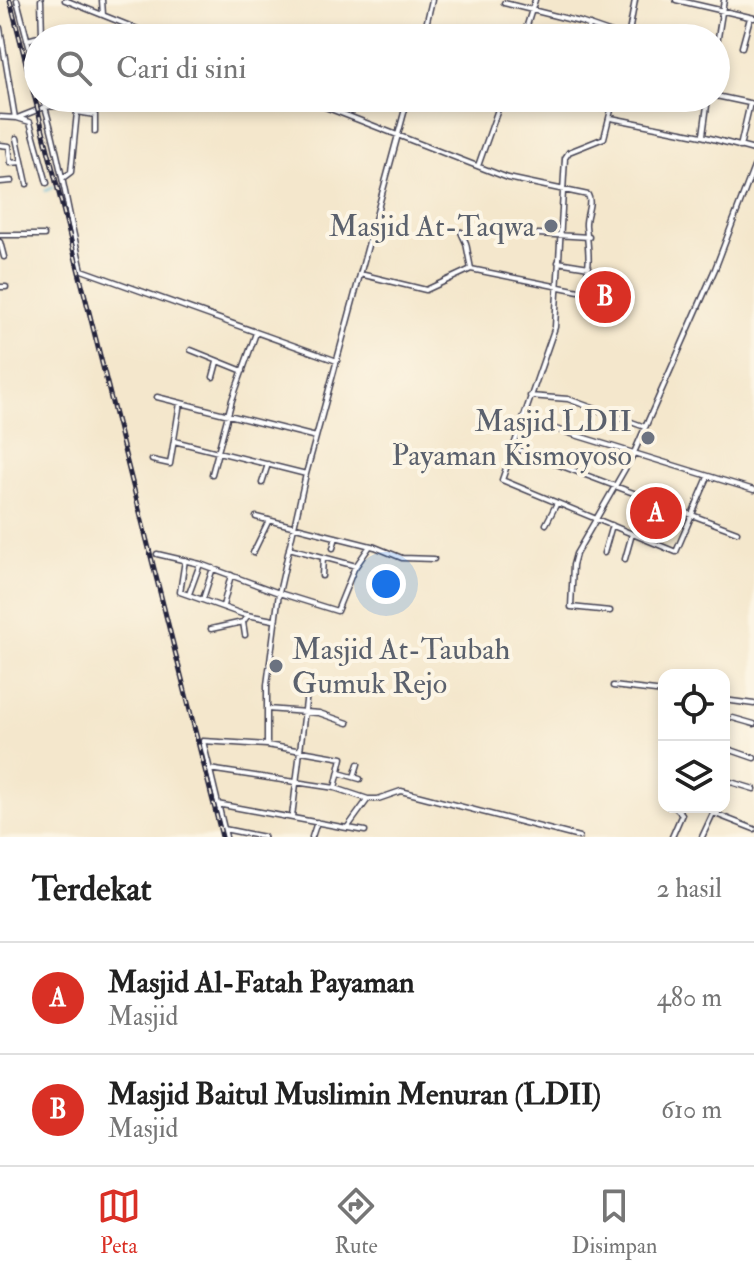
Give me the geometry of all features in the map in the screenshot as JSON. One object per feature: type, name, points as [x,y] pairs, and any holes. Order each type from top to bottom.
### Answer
[{"type":"street","points":[[17,0],[24,28]]},
{"type":"street","points":[[41,0],[43,24]]},
{"type":"street","points":[[65,0],[125,24]]},
{"type":"street","points":[[102,0],[103,15]]},
{"type":"street","points":[[426,24],[432,0]]},
{"type":"street","points":[[528,24],[535,0]]},
{"type":"street","points":[[630,24],[635,0]]},
{"type":"street","points":[[676,0],[752,18],[742,47]]},
{"type":"street","points":[[720,24],[724,0]]},
{"type":"street","points":[[504,3],[586,24]]},
{"type":"street","points":[[0,28],[16,118]]},
{"type":"street","points":[[730,99],[752,104],[740,147]]},
{"type":"street","points":[[16,118],[32,112]]},
{"type":"street","points":[[46,112],[82,270],[337,361]]},
{"type":"street","points":[[63,178],[71,172],[77,112],[95,115],[95,132]]},
{"type":"street","points":[[337,112],[519,181],[590,196],[586,222],[589,267],[583,292]]},
{"type":"street","points":[[267,745],[273,620],[306,474],[404,112]]},
{"type":"street","points":[[478,166],[497,112]]},
{"type":"street","points":[[612,112],[604,138],[566,156],[555,327],[502,477],[503,482],[676,552],[708,477]]},
{"type":"street","points":[[702,136],[706,112]]},
{"type":"street","points":[[0,117],[30,122],[47,183]]},
{"type":"street","points":[[611,118],[754,150]]},
{"type":"street","points":[[17,138],[27,184]]},
{"type":"street","points":[[0,145],[9,146],[11,163],[22,162]]},
{"type":"street","points":[[610,611],[571,607],[573,565],[581,542],[633,455],[715,269],[754,167]]},
{"type":"street","points":[[0,182],[12,181]]},
{"type":"street","points":[[461,232],[471,269]]},
{"type":"street","points":[[538,234],[589,237]]},
{"type":"street","points":[[0,235],[44,235]]},
{"type":"street","points":[[0,242],[4,257]]},
{"type":"street","points":[[558,262],[589,267]]},
{"type":"street","points":[[360,274],[426,290],[471,269],[583,292],[608,301]]},
{"type":"street","points":[[212,474],[256,333]]},
{"type":"street","points":[[191,350],[243,371]]},
{"type":"street","points":[[213,377],[217,362]]},
{"type":"street","points":[[530,396],[568,399],[645,427]]},
{"type":"street","points":[[157,397],[316,437]]},
{"type":"street","points":[[152,460],[170,464],[180,403]]},
{"type":"street","points":[[523,419],[754,490]]},
{"type":"street","points":[[174,441],[306,474]]},
{"type":"street","points":[[514,448],[737,532]]},
{"type":"street","points":[[262,483],[268,464]]},
{"type":"street","points":[[546,524],[557,503]]},
{"type":"street","points":[[256,517],[370,546],[402,558],[434,559]]},
{"type":"street","points":[[253,553],[269,520]]},
{"type":"street","points":[[604,553],[612,525]]},
{"type":"street","points":[[625,559],[633,533]]},
{"type":"street","points":[[333,548],[336,537]]},
{"type":"street","points":[[157,554],[213,568],[337,611],[356,566],[370,546]]},
{"type":"street","points":[[289,548],[356,566]]},
{"type":"street","points":[[322,576],[323,557]]},
{"type":"street","points":[[185,560],[180,591],[248,615],[273,620]]},
{"type":"street","points":[[189,594],[200,564]]},
{"type":"street","points":[[203,599],[213,568]]},
{"type":"street","points":[[223,606],[231,575]]},
{"type":"street","points":[[211,629],[243,622],[248,615]]},
{"type":"street","points":[[243,622],[245,635]]},
{"type":"street","points":[[613,686],[658,691]]},
{"type":"street","points":[[292,817],[307,693]]},
{"type":"street","points":[[730,701],[754,704]]},
{"type":"street","points":[[267,709],[306,711],[348,723]]},
{"type":"street","points":[[733,718],[754,724]]},
{"type":"street","points":[[226,837],[203,741],[267,745],[343,759],[332,788]]},
{"type":"street","points":[[730,750],[754,758]]},
{"type":"street","points":[[354,777],[358,764]]},
{"type":"street","points":[[208,769],[332,788],[368,799],[405,791],[579,837]]},
{"type":"street","points":[[339,773],[360,779]]},
{"type":"street","points":[[730,781],[754,789]]},
{"type":"street","points":[[347,828],[368,799]]},
{"type":"street","points":[[217,804],[365,831]]},
{"type":"street","points":[[702,837],[713,813]]},
{"type":"street","points":[[723,813],[754,829]]},
{"type":"street","points":[[672,837],[682,814]]},
{"type":"street","points":[[312,837],[317,822]]},
{"type":"street","points":[[224,829],[264,837]]},
{"type":"waterway","points":[[45,191],[53,187]]},
{"type":"railway","points":[[10,0],[24,55]]},
{"type":"railway","points":[[38,112],[222,837]]},
{"type":"place","name":"Masjid At-Taqwa","points":[[551,226]]},
{"type":"place","name":"Masjid Baitul Muslimin Menuran (LDII)","points":[[605,297]]},
{"type":"place","name":"Masjid LDII Payaman Kismoyoso","points":[[648,438]]},
{"type":"place","name":"Masjid Al-Fatah Payaman","points":[[656,513]]},
{"type":"place","name":"Masjid At-Taubah Gumuk Rejo","points":[[276,666]]}]
